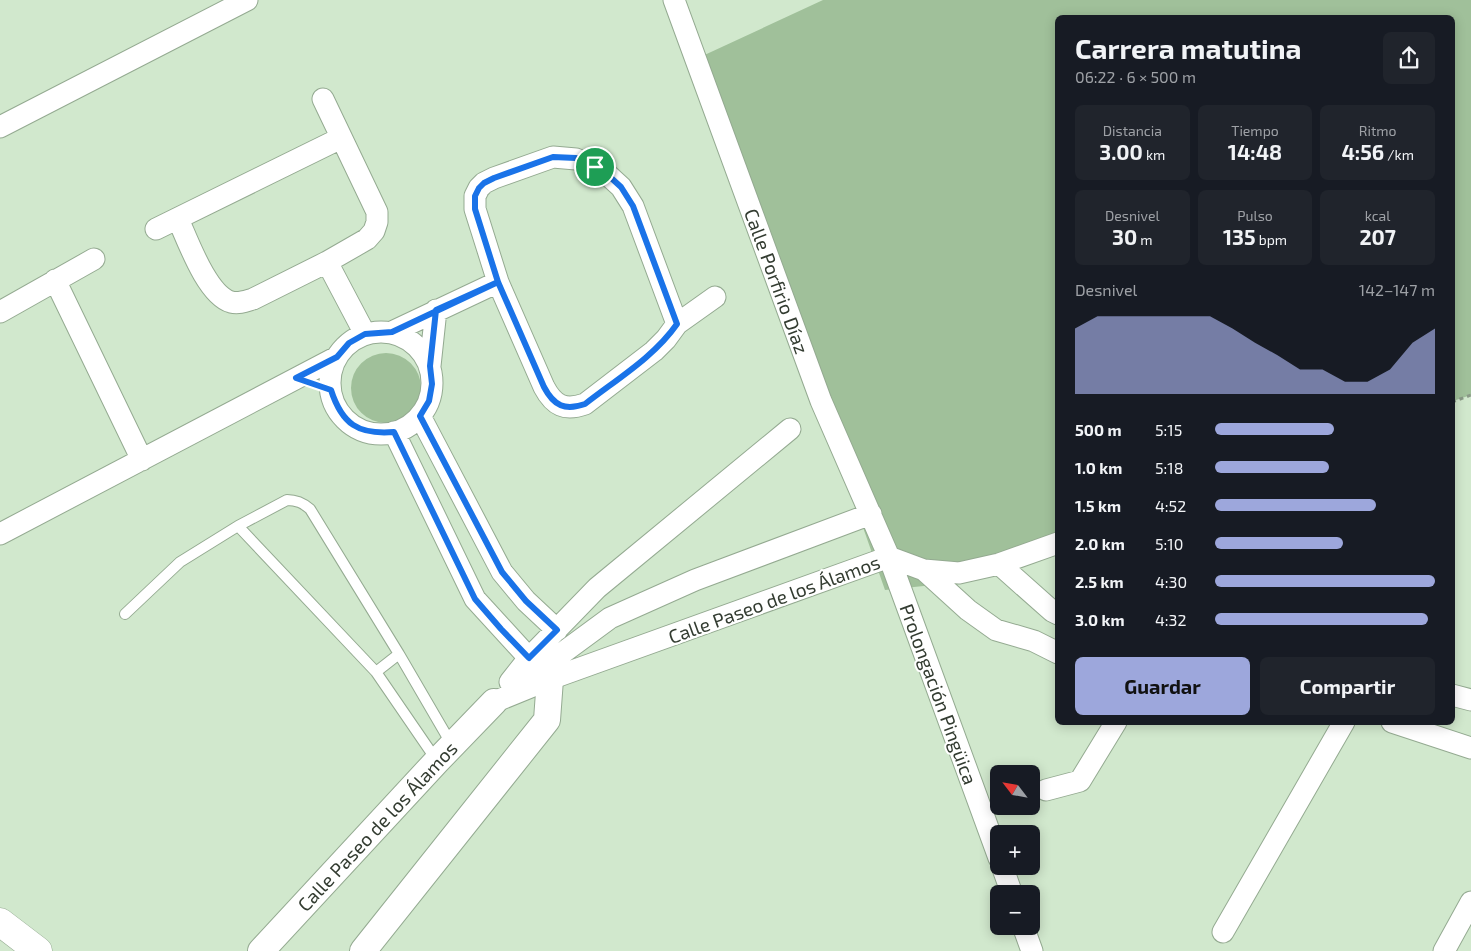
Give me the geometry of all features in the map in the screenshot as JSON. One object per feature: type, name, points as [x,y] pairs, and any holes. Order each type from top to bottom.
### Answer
[{"type":"main road","points":[[0,922],[38,951]]},
{"type":"street","points":[[0,127],[248,0]]},
{"type":"street","name":"Calle Porfirio Díaz","points":[[674,0],[820,401],[889,557]]},
{"type":"street","points":[[178,219],[209,284],[220,296],[232,302],[242,303],[253,299],[327,262],[367,239],[374,231],[377,222],[376,212],[323,99]]},
{"type":"street","points":[[156,229],[341,138]]},
{"type":"street","points":[[677,324],[633,206],[621,187],[609,176],[576,158],[553,157],[494,178],[479,188],[475,196],[475,209],[498,282],[549,398],[561,406],[575,407],[585,404],[654,351],[677,324],[714,298]]},
{"type":"street","points":[[0,312],[94,259]]},
{"type":"street","points":[[327,262],[365,334]]},
{"type":"street","points":[[55,280],[142,460]]},
{"type":"street","points":[[436,310],[430,366],[432,384],[429,401],[420,416],[408,426],[394,432],[377,434],[360,430],[346,420],[336,406],[331,390],[331,373],[337,357],[349,343],[365,334],[392,332],[436,310],[498,282]]},
{"type":"street","points":[[392,332],[408,339],[421,350],[430,366]]},
{"type":"street","points":[[3,527],[142,460],[337,357]]},
{"type":"street","points":[[296,378],[331,390]]},
{"type":"street","points":[[420,416],[502,572],[526,601],[557,630]]},
{"type":"street","name":"Calle Paseo de los Álamos","points":[[261,951],[494,702],[529,658],[597,588],[790,429]]},
{"type":"street","points":[[394,432],[475,599],[529,658]]},
{"type":"street","name":"Calle Paseo de los Álamos","points":[[494,702],[610,618],[695,580],[870,514]]},
{"type":"street","name":"Calle Paseo de los Álamos","points":[[494,702],[550,679],[889,557],[924,570],[959,573],[999,564],[1055,544]]},
{"type":"street","name":"Prolongación Pingüica","points":[[889,557],[990,833]]},
{"type":"street","points":[[999,564],[1055,612],[1034,640]]},
{"type":"street","points":[[924,570],[968,610],[996,630],[1034,640],[1055,651]]},
{"type":"street","points":[[362,951],[548,720],[550,679]]},
{"type":"street","points":[[1455,696],[1471,700]]},
{"type":"street","points":[[1046,790],[1080,781],[1115,725]]},
{"type":"street","points":[[1223,932],[1342,725]]},
{"type":"street","points":[[1401,725],[1471,748]]},
{"type":"street","points":[[1444,951],[1471,902]]},
{"type":"street","points":[[1027,935],[1032,951]]},
{"type":"lane","points":[[125,614],[180,562],[238,526],[287,500],[295,500],[304,504],[310,510],[399,654],[445,753]]},
{"type":"lane","points":[[238,526],[376,672],[445,753]]},
{"type":"lane","points":[[376,672],[399,654]]},
{"type":"path","points":[[1455,401],[1471,395]]},
{"type":"green space","points":[[823,0],[1471,0],[1471,395],[1455,400],[1455,15],[1055,15],[1055,544],[943,584],[885,590],[698,58]]},
{"type":"green space","points":[[386,353],[399,356],[411,363],[418,375],[421,388],[418,401],[411,413],[399,420],[386,423],[373,420],[361,413],[354,401],[351,388],[354,375],[361,363],[373,356]]},
{"type":"route","points":[[595,167],[576,158],[553,157],[484,183],[475,196],[475,209],[498,282],[436,310],[392,332],[365,334],[349,343],[337,357],[296,378],[331,390],[336,406],[346,420],[360,430],[377,434],[394,432],[475,599],[529,658],[557,630],[526,601],[502,572],[420,416],[429,401],[432,384],[430,366],[436,310],[498,282],[549,398],[561,406],[575,407],[585,404],[654,351],[677,324],[633,206],[621,187],[595,167]]}]
